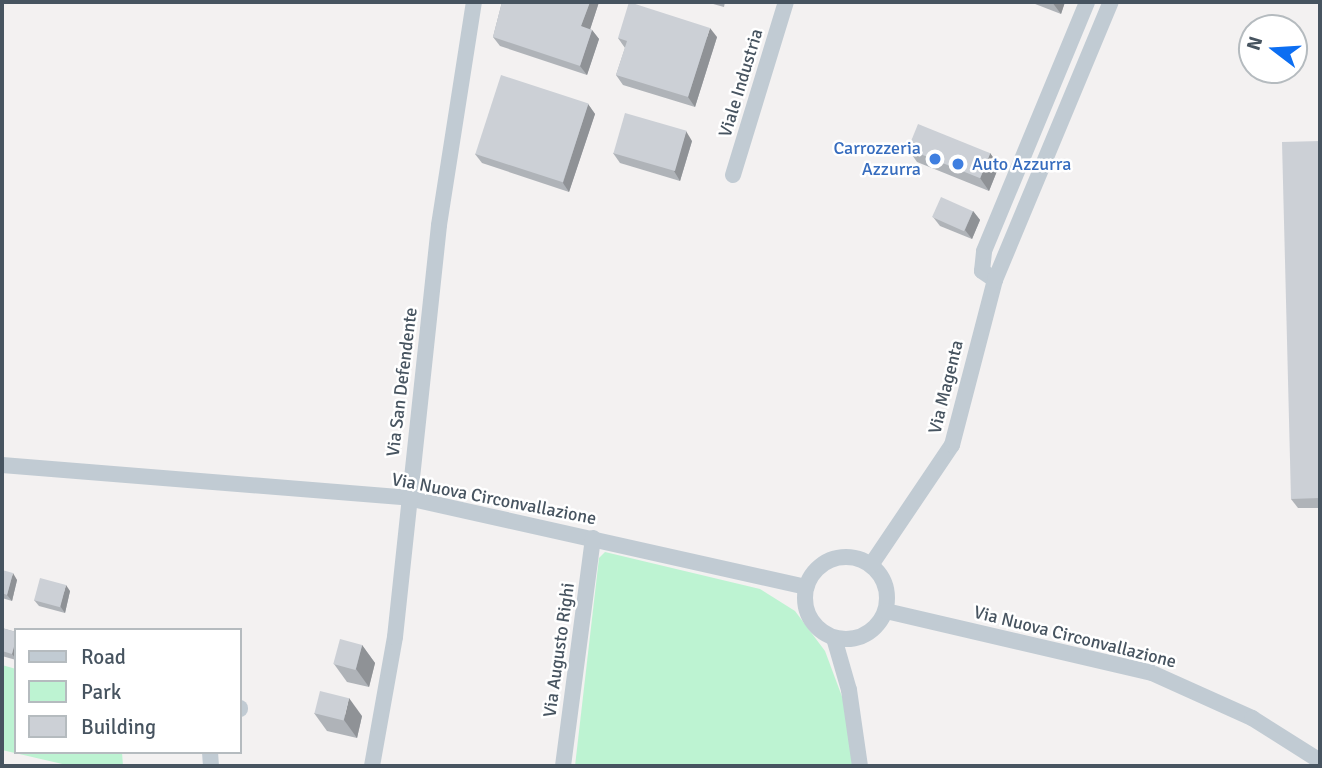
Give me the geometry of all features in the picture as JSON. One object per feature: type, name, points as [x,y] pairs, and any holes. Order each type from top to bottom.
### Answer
[{"type":"street","name":"Via San Defendente","points":[[372,766],[393,650],[439,225],[474,2]]},
{"type":"street","name":"Viale Industria","points":[[733,175],[786,2]]},
{"type":"street","points":[[995,280],[982,271],[984,251],[1087,2]]},
{"type":"street","name":"Via Magenta","points":[[871,565],[951,445],[995,280],[1111,2]]},
{"type":"street","name":"Via Nuova Circonvallazione","points":[[2,465],[408,498],[806,587]]},
{"type":"street","name":"Via Augusto Righi","points":[[563,766],[593,538]]},
{"type":"street","points":[[846,557],[871,565],[886,585],[886,611],[871,632],[859,638],[834,638],[813,623],[807,612],[806,587],[812,575],[833,559],[846,557]]},
{"type":"street","name":"Via Nuova Circonvallazione","points":[[886,611],[1152,673],[1242,712],[1320,761]]},
{"type":"street","points":[[834,638],[849,690],[860,766]]},
{"type":"green space","points":[[605,552],[760,589],[795,611],[825,651],[847,710],[854,766],[575,766],[599,558]]},
{"type":"green space","points":[[2,665],[14,668],[14,753],[2,750]]},
{"type":"green space","points":[[19,754],[122,754],[123,766],[71,766]]},
{"type":"building","points":[[502,2],[590,2],[581,26],[592,30],[580,66],[493,37]]},
{"type":"building","points":[[629,2],[710,28],[688,97],[616,75],[627,41],[618,38]]},
{"type":"building","points":[[501,75],[588,103],[563,182],[475,154]]},
{"type":"building","points":[[625,113],[687,131],[675,171],[613,153]]},
{"type":"building","points":[[918,124],[990,153],[980,178],[908,149]]},
{"type":"building","points":[[1320,141],[1320,498],[1291,499],[1282,142]]},
{"type":"building","points":[[941,197],[973,211],[964,231],[932,217]]},
{"type":"building","points":[[2,570],[13,573],[7,595],[2,593]]},
{"type":"building","points":[[40,578],[66,585],[60,607],[34,600]]},
{"type":"building","points":[[2,628],[14,631],[14,646],[12,654],[2,651]]},
{"type":"building","points":[[340,639],[362,645],[355,670],[333,664]]},
{"type":"building","points":[[320,691],[349,698],[344,721],[314,713]]},
{"type":"place","name":"Carrozzeria Azzurra","points":[[935,159]]},
{"type":"place","name":"Auto Azzurra","points":[[958,164]]}]
